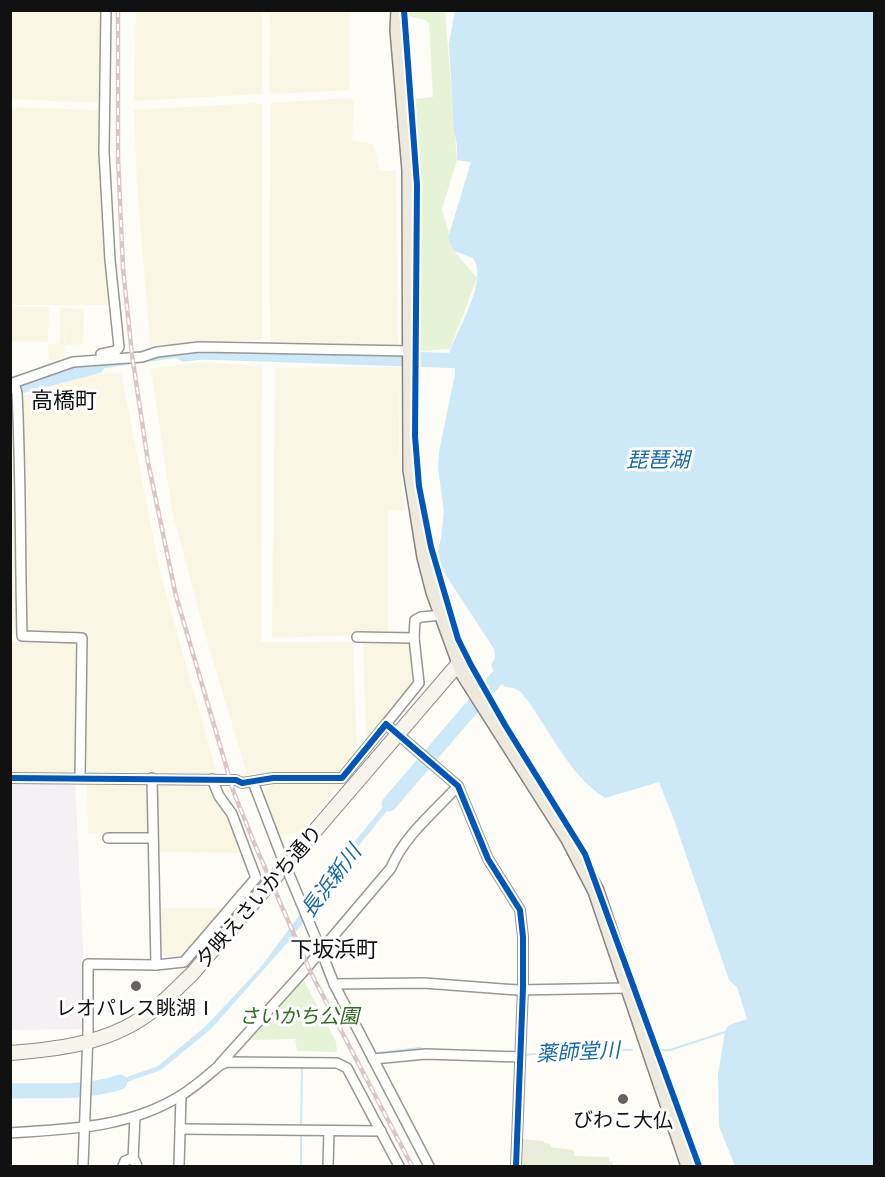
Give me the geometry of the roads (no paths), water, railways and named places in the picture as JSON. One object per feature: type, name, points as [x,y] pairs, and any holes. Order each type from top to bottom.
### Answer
[{"type":"main road","points":[[399,10],[398,30],[410,170],[411,470],[425,557],[461,669],[569,838],[596,891],[689,1167]]},
{"type":"street","points":[[22,636],[20,461],[14,386],[87,356],[116,351],[119,348],[110,260],[104,152],[106,10]]},
{"type":"street","points":[[73,362],[142,357],[165,351],[218,346],[410,356]]},
{"type":"street","points":[[10,778],[212,779],[236,780],[242,783],[273,778],[342,778],[419,682],[414,638],[415,620],[421,617],[442,615]]},
{"type":"street","points":[[10,636],[82,638],[80,778]]},
{"type":"street","points":[[357,638],[414,638]]},
{"type":"street","name":"夕映えさいかち通り","points":[[10,1053],[87,1049],[157,1008],[403,739],[461,669]]},
{"type":"street","points":[[386,724],[456,784],[488,859],[520,910],[523,937],[523,988],[516,1167]]},
{"type":"street","points":[[152,778],[156,965]]},
{"type":"street","points":[[83,1167],[88,964],[156,965],[184,962],[256,878],[232,814],[219,796],[212,779]]},
{"type":"street","points":[[253,782],[333,984],[429,1167]]},
{"type":"street","points":[[10,1133],[110,1124],[135,1117],[180,1096],[218,1067],[391,868],[397,853],[456,784]]},
{"type":"street","points":[[108,838],[152,838]]},
{"type":"street","points":[[333,984],[424,983],[482,988],[628,988]]},
{"type":"street","points":[[373,1059],[426,1054],[520,1057]]},
{"type":"street","points":[[218,1067],[230,1062],[342,1064],[347,1068],[399,1167]]},
{"type":"street","points":[[180,1096],[180,1167]]},
{"type":"street","points":[[123,1167],[126,1160],[135,1163],[135,1117]]},
{"type":"street","points":[[180,1129],[381,1131]]},
{"type":"street","points":[[328,1167],[329,1131]]},
{"type":"water","name":"琵琶湖","points":[[455,11],[874,11],[874,1166],[735,1166],[719,1126],[718,1074],[725,1031],[729,1025],[747,1019],[737,987],[729,980],[659,782],[605,798],[591,788],[579,776],[520,691],[505,687],[497,678],[491,665],[495,658],[494,649],[436,560],[444,511],[438,468],[439,452],[455,374],[455,366],[447,360],[469,309],[477,281],[477,268],[473,258],[454,251],[448,238],[471,162],[457,160],[449,44]]},
{"type":"water","points":[[202,349],[202,354],[79,372],[79,367],[116,360]]},
{"type":"water","points":[[399,787],[403,791],[352,854],[290,940],[211,1029],[161,1070],[102,1091],[102,1086],[158,1066],[207,1025],[260,968],[348,850]]},
{"type":"waterway","points":[[184,354],[202,352],[465,361]]},
{"type":"waterway","points":[[10,389],[97,366]]},
{"type":"waterway","name":"長浜新川","points":[[389,804],[497,678],[514,666]]},
{"type":"waterway","name":"薬師堂川","points":[[660,1050],[670,1050],[728,1031]]},
{"type":"waterway","name":"薬師堂川","points":[[377,1053],[420,1048]]},
{"type":"waterway","name":"薬師堂川","points":[[523,1055],[593,1049],[632,1050]]},
{"type":"waterway","points":[[301,1126],[302,1066]]},
{"type":"waterway","name":"長浜新川","points":[[10,1091],[80,1090],[120,1082]]},
{"type":"waterway","points":[[301,1134],[301,1166]]},
{"type":"railway","points":[[118,10],[118,158],[123,268],[132,355],[148,462],[176,596],[234,793],[255,845],[310,971],[412,1166]]},
{"type":"place","name":"レオパレス眺湖Ⅰ","points":[[136,986]]},
{"type":"place","name":"びわこ大仏","points":[[623,1099]]},
{"type":"district","name":"高橋町","points":[[64,400]]},
{"type":"district","name":"下坂浜町","points":[[334,949]]},
{"type":"park label","name":"さいかち公園","points":[[299,1016]]}]
